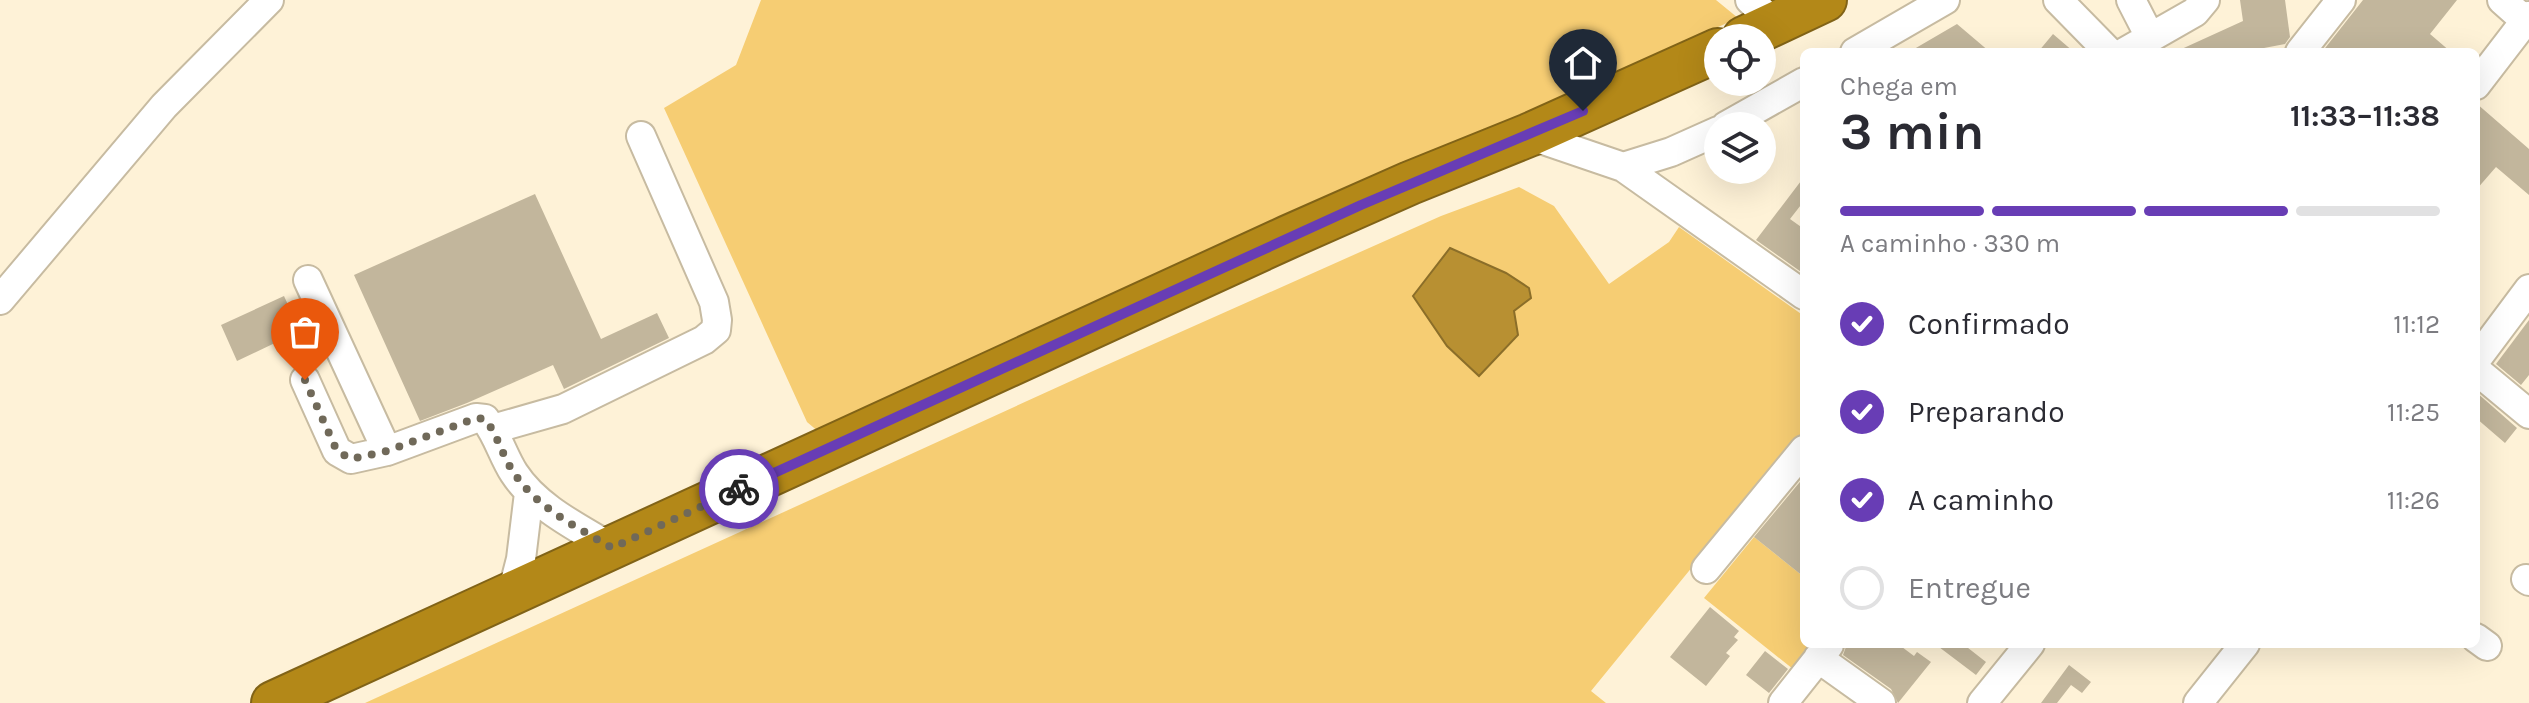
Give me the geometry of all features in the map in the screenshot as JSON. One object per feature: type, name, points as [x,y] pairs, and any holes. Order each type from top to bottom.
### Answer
[{"type":"highway","points":[[1756,21],[1825,0]]},
{"type":"highway","points":[[273,703],[1315,225],[1529,135],[1704,56]]},
{"type":"street","points":[[0,300],[164,106],[269,0]]},
{"type":"street","points":[[1872,48],[1945,0]]},
{"type":"street","points":[[2058,0],[2105,48]]},
{"type":"street","points":[[2131,0],[2150,37]]},
{"type":"street","points":[[2132,48],[2195,12],[2205,0]]},
{"type":"street","points":[[2302,48],[2319,11],[2341,0]]},
{"type":"street","points":[[2480,80],[2528,20],[2502,0]]},
{"type":"street","points":[[1757,112],[1799,93]]},
{"type":"street","points":[[1529,135],[1623,167],[1800,292]]},
{"type":"street","points":[[493,429],[563,409],[704,340],[716,330],[714,302],[641,136]]},
{"type":"street","points":[[1623,167],[1671,152],[1704,137]]},
{"type":"street","points":[[308,280],[387,451]]},
{"type":"street","points":[[2480,355],[2529,289]]},
{"type":"street","points":[[2480,373],[2529,414]]},
{"type":"street","points":[[305,380],[337,451],[345,457],[359,459],[476,418],[485,419],[493,429],[513,472],[529,493],[569,523],[612,548]]},
{"type":"street","points":[[1706,569],[1800,455]]},
{"type":"street","points":[[512,594],[521,559],[529,493]]},
{"type":"street","points":[[1982,703],[2027,648]]},
{"type":"street","points":[[2198,703],[2241,648]]},
{"type":"street","points":[[1783,703],[1824,651],[1881,703]]},
{"type":"shaded area","points":[[761,0],[1716,0],[1738,18],[1725,24],[1704,24],[1704,33],[820,433],[807,422],[664,108],[736,65]]},
{"type":"shaded area","points":[[1519,187],[1554,206],[1609,284],[1669,242],[1679,227],[1800,313],[1800,435],[1591,691],[1606,703],[365,703],[1093,371],[1441,216]]},
{"type":"shaded area","points":[[1450,248],[1506,273],[1529,288],[1531,298],[1514,311],[1518,335],[1479,376],[1447,346],[1413,296]]},
{"type":"shaded area","points":[[1754,537],[1800,574],[1800,648],[1810,648],[1793,669],[1704,598]]},
{"type":"building","points":[[2240,0],[2285,0],[2290,37],[2285,44],[2264,48],[2184,48],[2243,21]]},
{"type":"building","points":[[2363,0],[2457,0],[2430,34],[2446,48],[2325,48]]},
{"type":"building","points":[[1957,24],[1985,48],[1916,48]]},
{"type":"building","points":[[2053,34],[2069,48],[2041,48]]},
{"type":"building","points":[[2480,106],[2529,149],[2529,195],[2496,167],[2480,185]]},
{"type":"building","points":[[1800,182],[1800,206],[1790,219],[1800,226],[1800,271],[1756,240]]},
{"type":"building","points":[[535,194],[601,339],[657,313],[669,338],[564,389],[553,365],[420,421],[354,275]]},
{"type":"building","points":[[284,296],[300,331],[237,361],[221,325]]},
{"type":"building","points":[[2529,320],[2529,375],[2521,385],[2496,364]]},
{"type":"building","points":[[2480,396],[2517,428],[2505,443],[2480,421]]},
{"type":"building","points":[[1800,482],[1800,574],[1754,537]]},
{"type":"building","points":[[1710,607],[1739,631],[1734,637],[1738,640],[1726,653],[1730,656],[1706,686],[1670,657]]},
{"type":"building","points":[[1846,648],[1903,648],[1914,656],[1917,652],[1931,662],[1898,703],[1891,689],[1843,655]]},
{"type":"building","points":[[1940,648],[1968,648],[1986,662],[1976,675]]},
{"type":"building","points":[[1765,651],[1788,669],[1769,693],[1746,675]]},
{"type":"building","points":[[2069,665],[2091,682],[2082,693],[2071,685],[2057,703],[2041,703]]},
{"type":"way so far","points":[[305,380],[337,451],[351,459],[387,451],[476,418],[485,419],[493,429],[513,472],[529,493],[569,523],[612,548],[739,489]]},
{"type":"route","points":[[739,489],[1288,237],[1583,111]]}]
